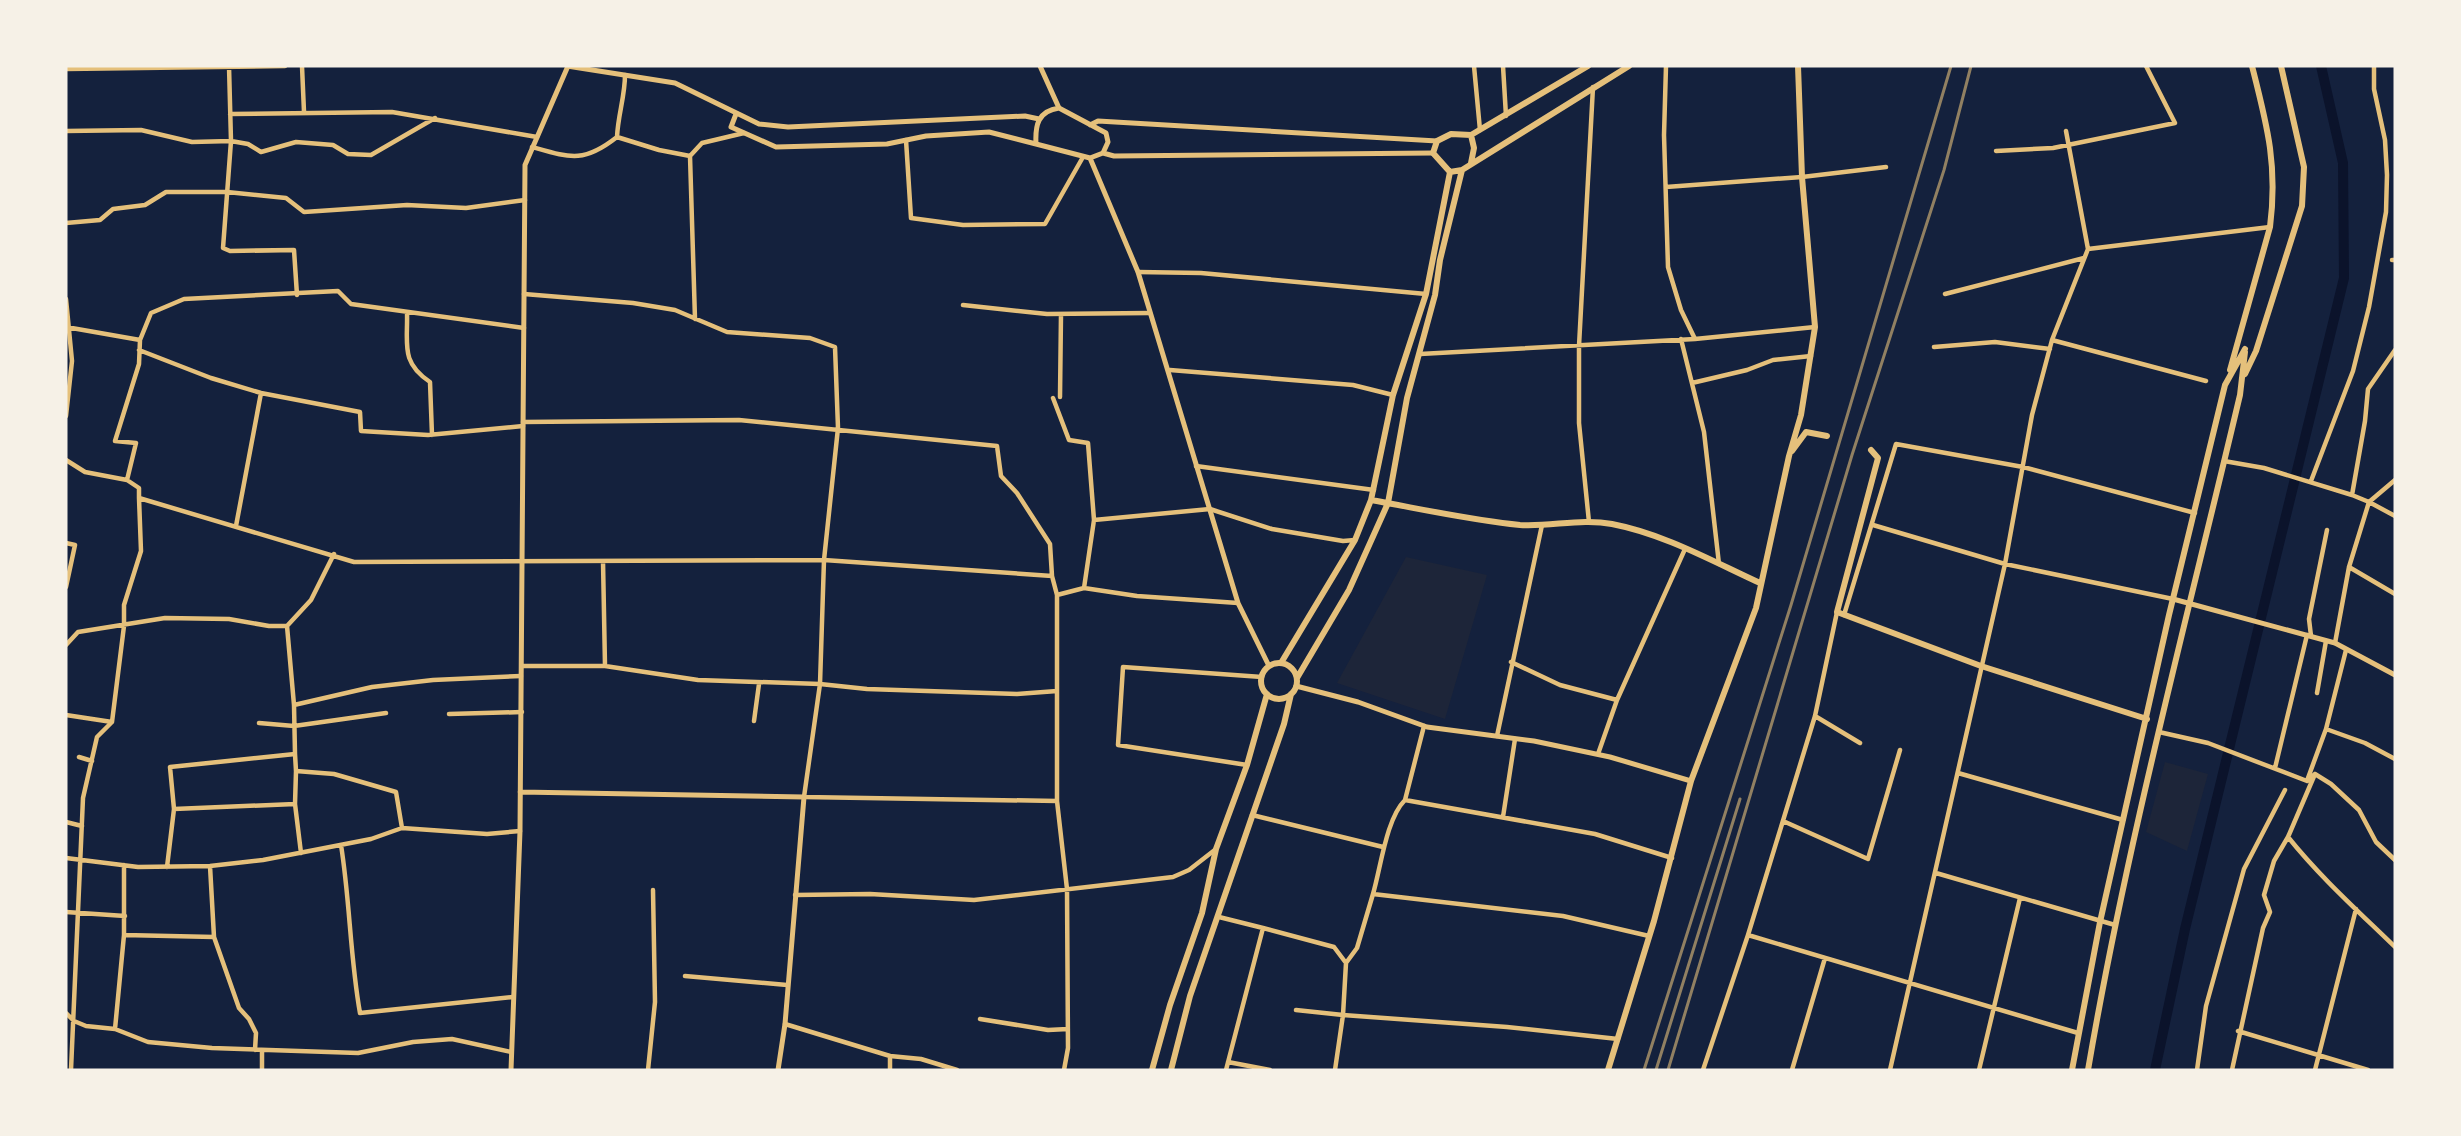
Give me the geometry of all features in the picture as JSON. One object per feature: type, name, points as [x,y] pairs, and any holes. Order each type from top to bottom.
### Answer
[{"type":"main road","points":[[1450,172],[1433,153],[1437,141],[1451,134],[1471,135],[1588,66]]},
{"type":"main road","points":[[1450,172],[1462,170],[1629,66]]},
{"type":"main road","points":[[1608,1070],[1672,858],[1691,781],[1733,676],[1756,608],[1789,456],[1801,415],[1815,327],[1802,177],[1798,66]]},
{"type":"main road","points":[[2072,1070],[2100,922],[2173,598],[2270,227],[2272,144],[2252,66]]},
{"type":"main road","points":[[2242,379],[2256,351],[2302,206],[2304,167],[2281,66]]},
{"type":"main road","points":[[1471,135],[1474,148],[1471,163]]},
{"type":"main road","points":[[1171,1070],[1190,996],[1284,724],[1297,678],[1349,590],[1388,503],[1407,398],[1420,354],[1462,170]]},
{"type":"main road","points":[[1281,663],[1355,540],[1371,500],[1393,394],[1426,294],[1450,172]]},
{"type":"main road","points":[[2088,1070],[2115,925],[2224,461],[2242,379],[2245,349],[2230,374]]},
{"type":"main road","points":[[1789,456],[1806,432],[1827,436]]},
{"type":"main road","points":[[1871,450],[1878,458],[1837,612],[1981,666],[2147,719]]},
{"type":"main road","points":[[1371,500],[1447,516],[1523,525],[1589,522],[1632,530],[1663,538],[1760,583]]},
{"type":"main road","points":[[1291,694],[1281,698],[1267,693],[1262,687],[1262,677],[1269,666],[1281,663],[1292,668],[1297,678]]},
{"type":"main road","points":[[1152,1070],[1170,1005],[1202,913],[1215,849],[1247,765],[1267,693]]},
{"type":"street","points":[[66,69],[285,66]]},
{"type":"street","points":[[302,66],[304,112]]},
{"type":"street","points":[[511,1070],[522,712],[525,165],[568,66],[675,83],[759,124],[788,127],[1025,116],[1039,119]]},
{"type":"street","points":[[736,114],[730,127],[776,147],[887,144],[926,136],[989,132],[1083,157],[1090,158],[1103,153],[1107,148],[1107,136],[1059,108],[1040,66]]},
{"type":"street","points":[[1474,66],[1480,130]]},
{"type":"street","points":[[1503,66],[1506,116]]},
{"type":"street","points":[[1666,66],[1668,267],[1675,294],[1695,339]]},
{"type":"street","points":[[1996,151],[2053,148],[2068,143],[2175,123],[2146,66]]},
{"type":"street","points":[[2310,481],[2353,371],[2369,308],[2386,212],[2385,140],[2374,88],[2374,66]]},
{"type":"street","points":[[229,67],[231,141],[223,248],[230,252],[294,250],[297,295]]},
{"type":"street","points":[[617,136],[619,106],[625,95],[625,75]]},
{"type":"street","points":[[1589,522],[1580,423],[1579,346],[1593,87]]},
{"type":"street","points":[[1036,144],[1036,125],[1039,119],[1044,112],[1059,108]]},
{"type":"street","points":[[230,114],[392,112],[537,137]]},
{"type":"street","points":[[66,131],[141,130],[192,142],[231,141],[248,144],[261,152],[296,142],[333,145],[348,154],[371,155],[435,118]]},
{"type":"street","points":[[1090,125],[1098,121],[1437,141]]},
{"type":"street","points":[[1890,1070],[2006,564],[2032,415],[2052,340],[2088,249],[2066,131]]},
{"type":"street","points":[[695,319],[690,156],[702,143],[744,133]]},
{"type":"street","points":[[532,147],[568,157],[588,156],[617,136]]},
{"type":"street","points":[[617,136],[659,150],[690,156]]},
{"type":"street","points":[[906,140],[910,218],[963,225],[1045,225],[1083,157]]},
{"type":"street","points":[[1103,153],[1114,156],[1433,153]]},
{"type":"street","points":[[1090,158],[1138,272],[1170,370],[1170,384],[1238,603],[1269,666]]},
{"type":"street","points":[[1666,187],[1802,177],[1886,167]]},
{"type":"street","points":[[66,223],[100,220],[113,209],[146,205],[166,192],[227,192],[286,198],[304,212],[408,205],[466,208],[525,200]]},
{"type":"street","points":[[2088,249],[2270,227]]},
{"type":"street","points":[[1945,294],[2084,258]]},
{"type":"street","points":[[1138,272],[1202,273],[1426,294]]},
{"type":"street","points":[[127,480],[136,443],[115,441],[139,364],[140,340],[151,313],[184,299],[297,295],[338,291],[351,304],[524,328]]},
{"type":"street","points":[[524,294],[633,303],[675,310],[728,332],[810,338],[835,348],[838,428],[824,560],[820,684],[804,797],[785,1024],[778,1070]]},
{"type":"street","points":[[66,299],[72,361],[66,416]]},
{"type":"street","points":[[963,305],[1061,314],[1150,313]]},
{"type":"street","points":[[407,312],[408,361],[417,373],[430,382],[432,435]]},
{"type":"street","points":[[1060,397],[1061,314]]},
{"type":"street","points":[[68,327],[140,340]]},
{"type":"street","points":[[1420,354],[1695,339],[1815,327]]},
{"type":"street","points":[[1681,339],[1704,432],[1719,564]]},
{"type":"street","points":[[2052,340],[2206,381]]},
{"type":"street","points":[[1934,347],[1995,342],[2050,349]]},
{"type":"street","points":[[139,350],[211,378],[261,393],[360,412],[361,431],[432,435],[523,424],[739,420],[838,428],[997,446],[1001,476],[1017,493],[1050,544],[1052,576],[1057,595],[1057,801],[1067,889],[1068,1048],[1064,1070]]},
{"type":"street","points":[[2352,495],[2368,389],[2395,350]]},
{"type":"street","points":[[1692,383],[1747,370],[1773,360],[1811,356]]},
{"type":"street","points":[[1170,370],[1353,385],[1393,394]]},
{"type":"street","points":[[236,526],[261,393]]},
{"type":"street","points":[[1053,398],[1069,440],[1088,443],[1094,520],[1084,588]]},
{"type":"street","points":[[1844,615],[1896,444],[2023,467],[2194,513]]},
{"type":"street","points":[[66,460],[85,472],[127,480],[139,488],[141,551],[124,605],[124,626],[112,722],[97,737],[83,798],[78,860],[71,1070]]},
{"type":"street","points":[[2224,461],[2264,468],[2310,481],[2352,495],[2395,516]]},
{"type":"street","points":[[1197,466],[1374,490]]},
{"type":"street","points":[[2335,643],[2349,567],[2369,502],[2395,480]]},
{"type":"street","points":[[139,498],[236,526],[281,542],[334,554],[354,562],[824,560],[1052,576]]},
{"type":"street","points":[[1094,520],[1210,509],[1272,529],[1342,541],[1355,540]]},
{"type":"street","points":[[1497,736],[1542,524]]},
{"type":"street","points":[[1873,525],[2006,564],[2173,598],[2309,635],[2335,643],[2395,675]]},
{"type":"street","points":[[2275,768],[2309,635],[2309,619],[2327,530]]},
{"type":"street","points":[[66,543],[75,545],[66,587]]},
{"type":"street","points":[[1598,754],[1617,700],[1685,549]]},
{"type":"street","points":[[66,645],[78,632],[176,618],[229,619],[269,626],[287,626],[311,600],[334,554]]},
{"type":"street","points":[[603,561],[605,666]]},
{"type":"street","points":[[2349,567],[2395,594]]},
{"type":"street","points":[[1057,595],[1084,588],[1137,596],[1238,603]]},
{"type":"street","points":[[1703,1070],[1748,935],[1815,716],[1837,612]]},
{"type":"street","points":[[287,626],[294,705],[295,804],[300,853]]},
{"type":"street","points":[[2317,693],[2326,641]]},
{"type":"street","points":[[2307,781],[2326,729],[2346,650]]},
{"type":"street","points":[[1511,662],[1560,685],[1617,700]]},
{"type":"street","points":[[522,666],[605,666],[698,680],[759,684],[820,684],[867,689],[1017,694],[1057,691]]},
{"type":"street","points":[[1247,765],[1118,745],[1123,667],[1262,677]]},
{"type":"street","points":[[294,705],[372,687],[433,680],[521,676]]},
{"type":"street","points":[[754,721],[759,684]]},
{"type":"street","points":[[1296,686],[1358,702],[1424,726],[1598,754],[1691,781]]},
{"type":"street","points":[[449,714],[522,712]]},
{"type":"street","points":[[259,723],[294,726],[386,713]]},
{"type":"street","points":[[66,715],[112,722]]},
{"type":"street","points":[[1815,716],[1860,743]]},
{"type":"street","points":[[1335,1070],[1343,1015],[1346,963],[1357,948],[1383,860],[1383,847],[1399,806],[1405,800],[1424,726]]},
{"type":"street","points":[[2326,729],[2365,743],[2395,759]]},
{"type":"street","points":[[2159,732],[2208,743],[2307,781]]},
{"type":"street","points":[[1503,817],[1515,739]]},
{"type":"street","points":[[1783,821],[1868,859],[1900,750]]},
{"type":"street","points":[[167,867],[174,809],[170,767],[295,754]]},
{"type":"street","points":[[79,757],[92,761]]},
{"type":"street","points":[[296,771],[334,774],[396,792],[402,828]]},
{"type":"street","points":[[1958,773],[2123,820]]},
{"type":"street","points":[[2307,781],[2315,774]]},
{"type":"street","points":[[2232,1070],[2263,928],[2270,912],[2264,895],[2274,861],[2288,837],[2315,774]]},
{"type":"street","points":[[2315,774],[2331,784],[2359,810],[2376,842],[2395,860]]},
{"type":"street","points":[[2197,1070],[2206,1006],[2244,869],[2285,790]]},
{"type":"street","points":[[520,792],[1057,801]]},
{"type":"street","points":[[1405,800],[1595,834],[1672,858]]},
{"type":"street","points":[[174,809],[295,804]]},
{"type":"street","points":[[1252,815],[1383,847]]},
{"type":"street","points":[[66,822],[82,826]]},
{"type":"street","points":[[66,858],[124,865],[210,866],[263,860],[341,845],[371,839],[402,828],[487,834],[520,831]]},
{"type":"street","points":[[2288,837],[2311,866],[2338,888],[2395,947]]},
{"type":"street","points":[[341,845],[350,900],[352,964],[360,1012],[513,997]]},
{"type":"street","points":[[795,895],[870,894],[974,900],[1173,877],[1190,870],[1215,849]]},
{"type":"street","points":[[115,1029],[124,935],[124,865]]},
{"type":"street","points":[[210,866],[214,938],[239,1008],[249,1019],[256,1033],[255,1050]]},
{"type":"street","points":[[1936,873],[2115,925]]},
{"type":"street","points":[[648,1070],[655,1002],[653,890]]},
{"type":"street","points":[[1373,894],[1563,916],[1649,936]]},
{"type":"street","points":[[1979,1070],[2020,898]]},
{"type":"street","points":[[2315,1070],[2356,909]]},
{"type":"street","points":[[66,912],[125,916]]},
{"type":"street","points":[[1219,917],[1334,947],[1346,963]]},
{"type":"street","points":[[1226,1070],[1263,928]]},
{"type":"street","points":[[124,935],[214,938]]},
{"type":"street","points":[[1748,935],[2078,1033]]},
{"type":"street","points":[[1792,1070],[1825,958]]},
{"type":"street","points":[[685,976],[787,986]]},
{"type":"street","points":[[1296,1010],[1507,1027],[1618,1039]]},
{"type":"street","points":[[66,1013],[74,1021],[86,1026],[115,1029],[148,1042],[255,1050],[358,1053],[413,1042],[452,1039],[511,1052]]},
{"type":"street","points":[[980,1019],[1047,1030],[1068,1029]]},
{"type":"street","points":[[785,1024],[890,1056],[921,1059],[957,1070]]},
{"type":"street","points":[[2240,1031],[2368,1070]]},
{"type":"street","points":[[262,1050],[262,1070]]},
{"type":"street","points":[[890,1056],[890,1070]]},
{"type":"street","points":[[1228,1062],[1270,1070]]},
{"type":"shaded area","points":[[1406,557],[1487,575],[1445,719],[1337,683]]},
{"type":"shaded area","points":[[2165,762],[2208,774],[2187,851],[2146,832]]},
{"type":"waterway","points":[[2155,1070],[2185,929],[2344,278],[2343,163],[2321,66]]},
{"type":"railway","points":[[1644,1070],[1791,605],[1951,66]]},
{"type":"railway","points":[[1668,1070],[1852,455],[1944,170],[1971,66]]},
{"type":"railway","points":[[1656,1070],[1740,799]]}]
